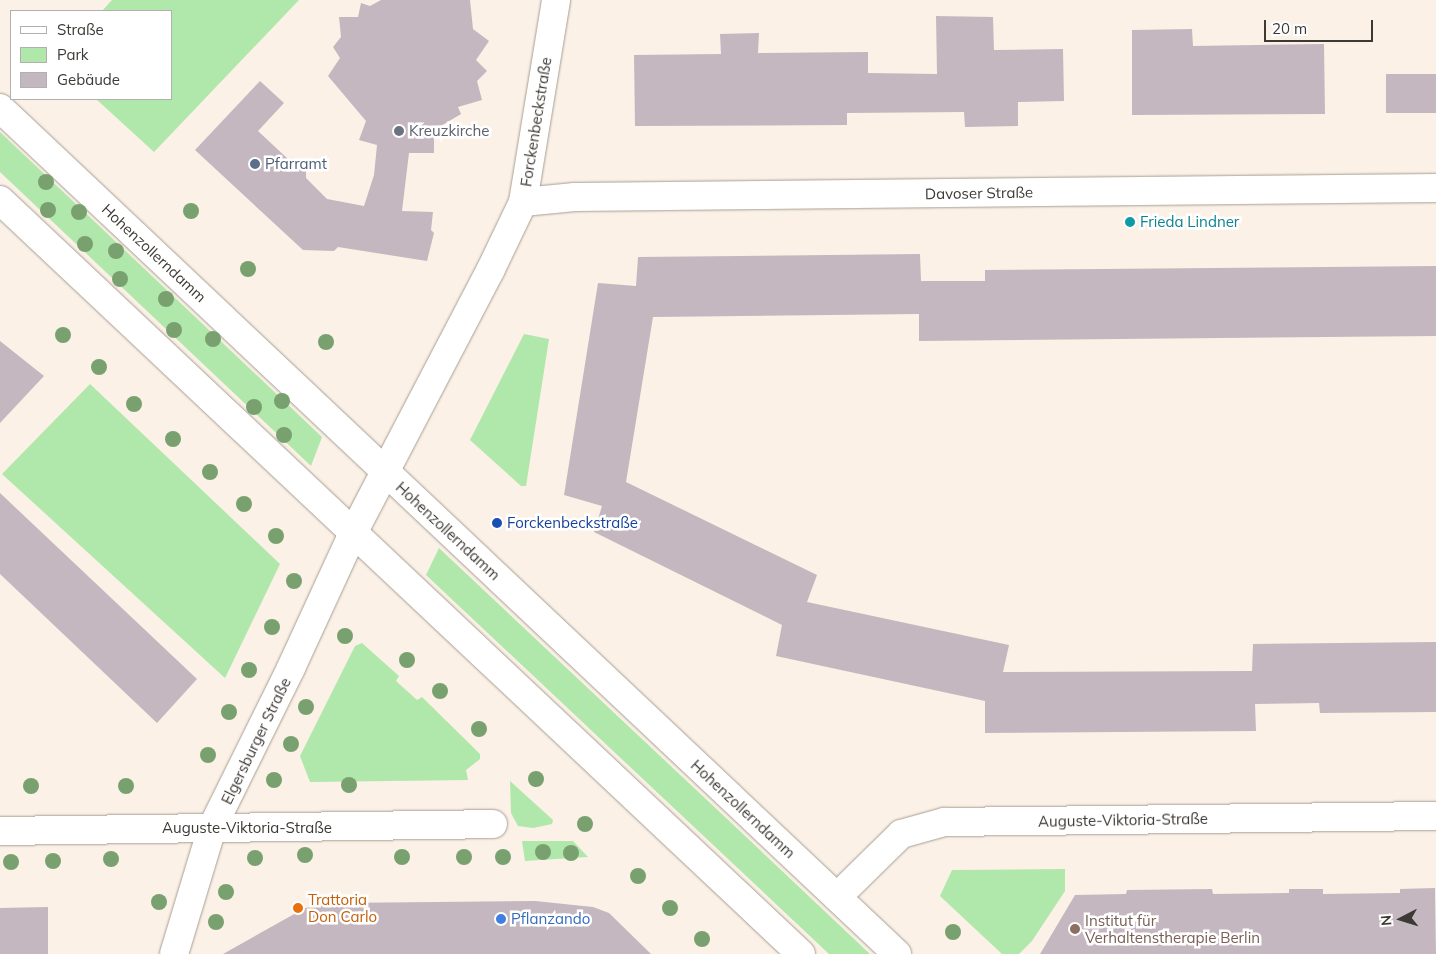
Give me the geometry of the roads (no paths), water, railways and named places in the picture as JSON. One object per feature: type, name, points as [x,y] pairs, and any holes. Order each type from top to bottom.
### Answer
[{"type":"street","name":"Forckenbeckstraße","points":[[353,533],[486,280],[523,202],[556,0]]},
{"type":"street","name":"Hohenzollerndamm","points":[[0,108],[897,954]]},
{"type":"street","name":"Davoser Straße","points":[[523,202],[575,197],[1436,188]]},
{"type":"street","points":[[0,200],[801,954]]},
{"type":"street","name":"Elgersburger Straße","points":[[174,954],[212,828],[353,533]]},
{"type":"street","name":"Auguste-Viktoria-Straße","points":[[837,897],[900,834],[944,822],[1436,816]]},
{"type":"street","name":"Auguste-Viktoria-Straße","points":[[0,831],[494,824]]},
{"type":"place","name":"Kreuzkirche","points":[[399,131]]},
{"type":"place","name":"Pfarramt","points":[[255,164]]},
{"type":"place","name":"Frieda Lindner","points":[[1130,222]]},
{"type":"place","name":"Forckenbeckstraße","points":[[497,523]]},
{"type":"place","name":"Trattoria Don Carlo","points":[[298,908]]},
{"type":"place","name":"Pflanzando","points":[[501,919]]},
{"type":"place","name":"Institut für Verhaltenstherapie Berlin","points":[[1075,929]]}]
